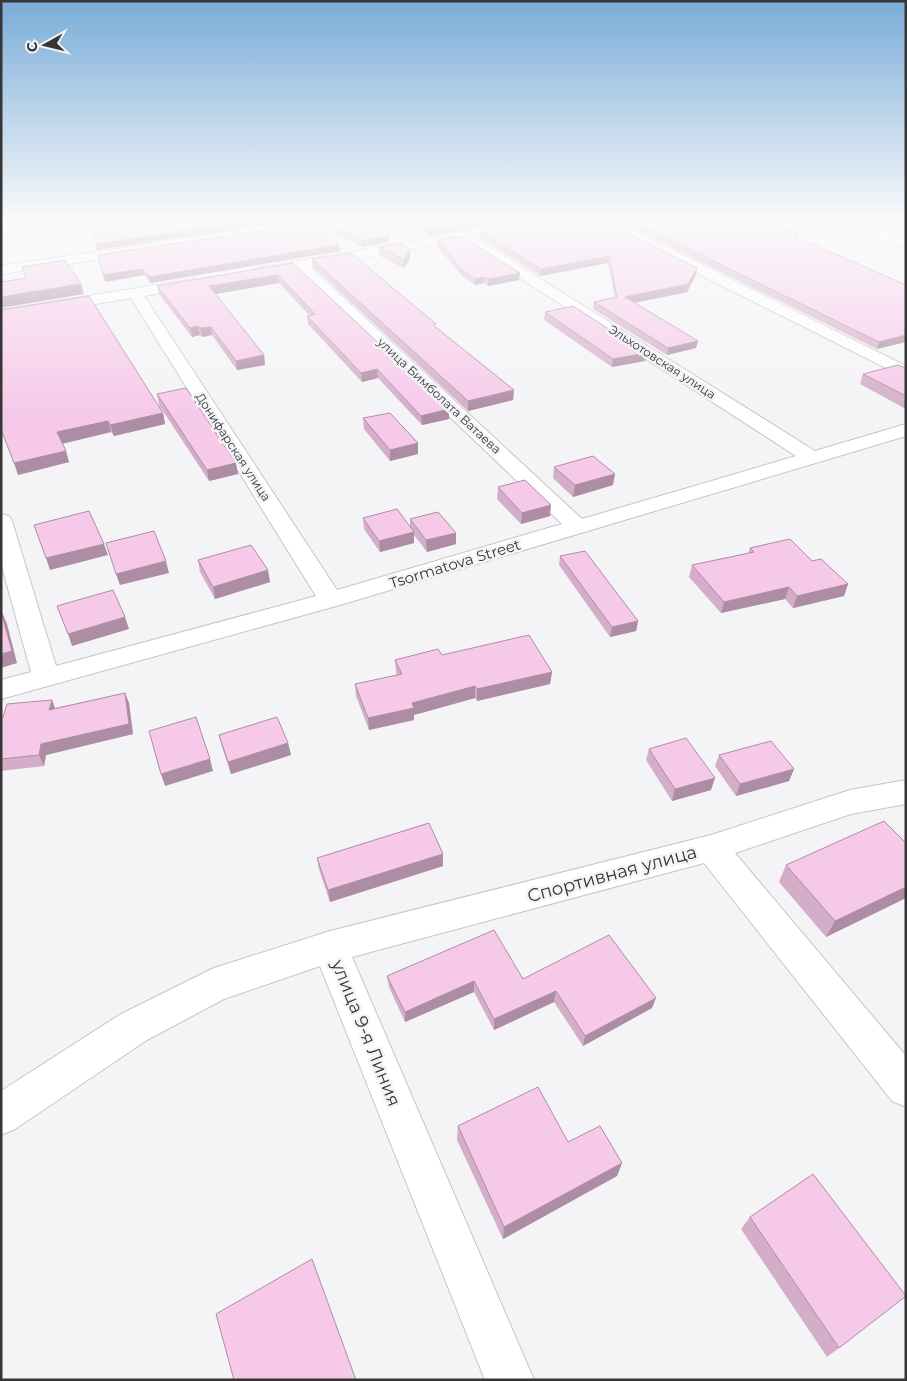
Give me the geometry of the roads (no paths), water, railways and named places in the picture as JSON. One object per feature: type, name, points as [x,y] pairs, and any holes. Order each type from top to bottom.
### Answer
[{"type":"street","points":[[1,315],[180,285]]},
{"type":"street","name":"улица Бимболата Ватаева","points":[[321,285],[578,527]]},
{"type":"street","name":"Эльхотовская улица","points":[[541,285],[811,457]]},
{"type":"street","points":[[732,285],[906,373]]},
{"type":"street","name":"Донифарская улица","points":[[135,293],[331,600]]},
{"type":"street","name":"Tsormatova Street","points":[[1,690],[331,600],[906,430]]},
{"type":"street","points":[[1,521],[46,678]]},
{"type":"street","points":[[711,848],[850,802],[906,792]]},
{"type":"street","name":"Спортивная улица","points":[[330,947],[711,848],[906,1087]]},
{"type":"street","name":"улица 9-я Линия","points":[[1,1115],[134,1028],[214,985],[330,947],[510,1380]]}]
